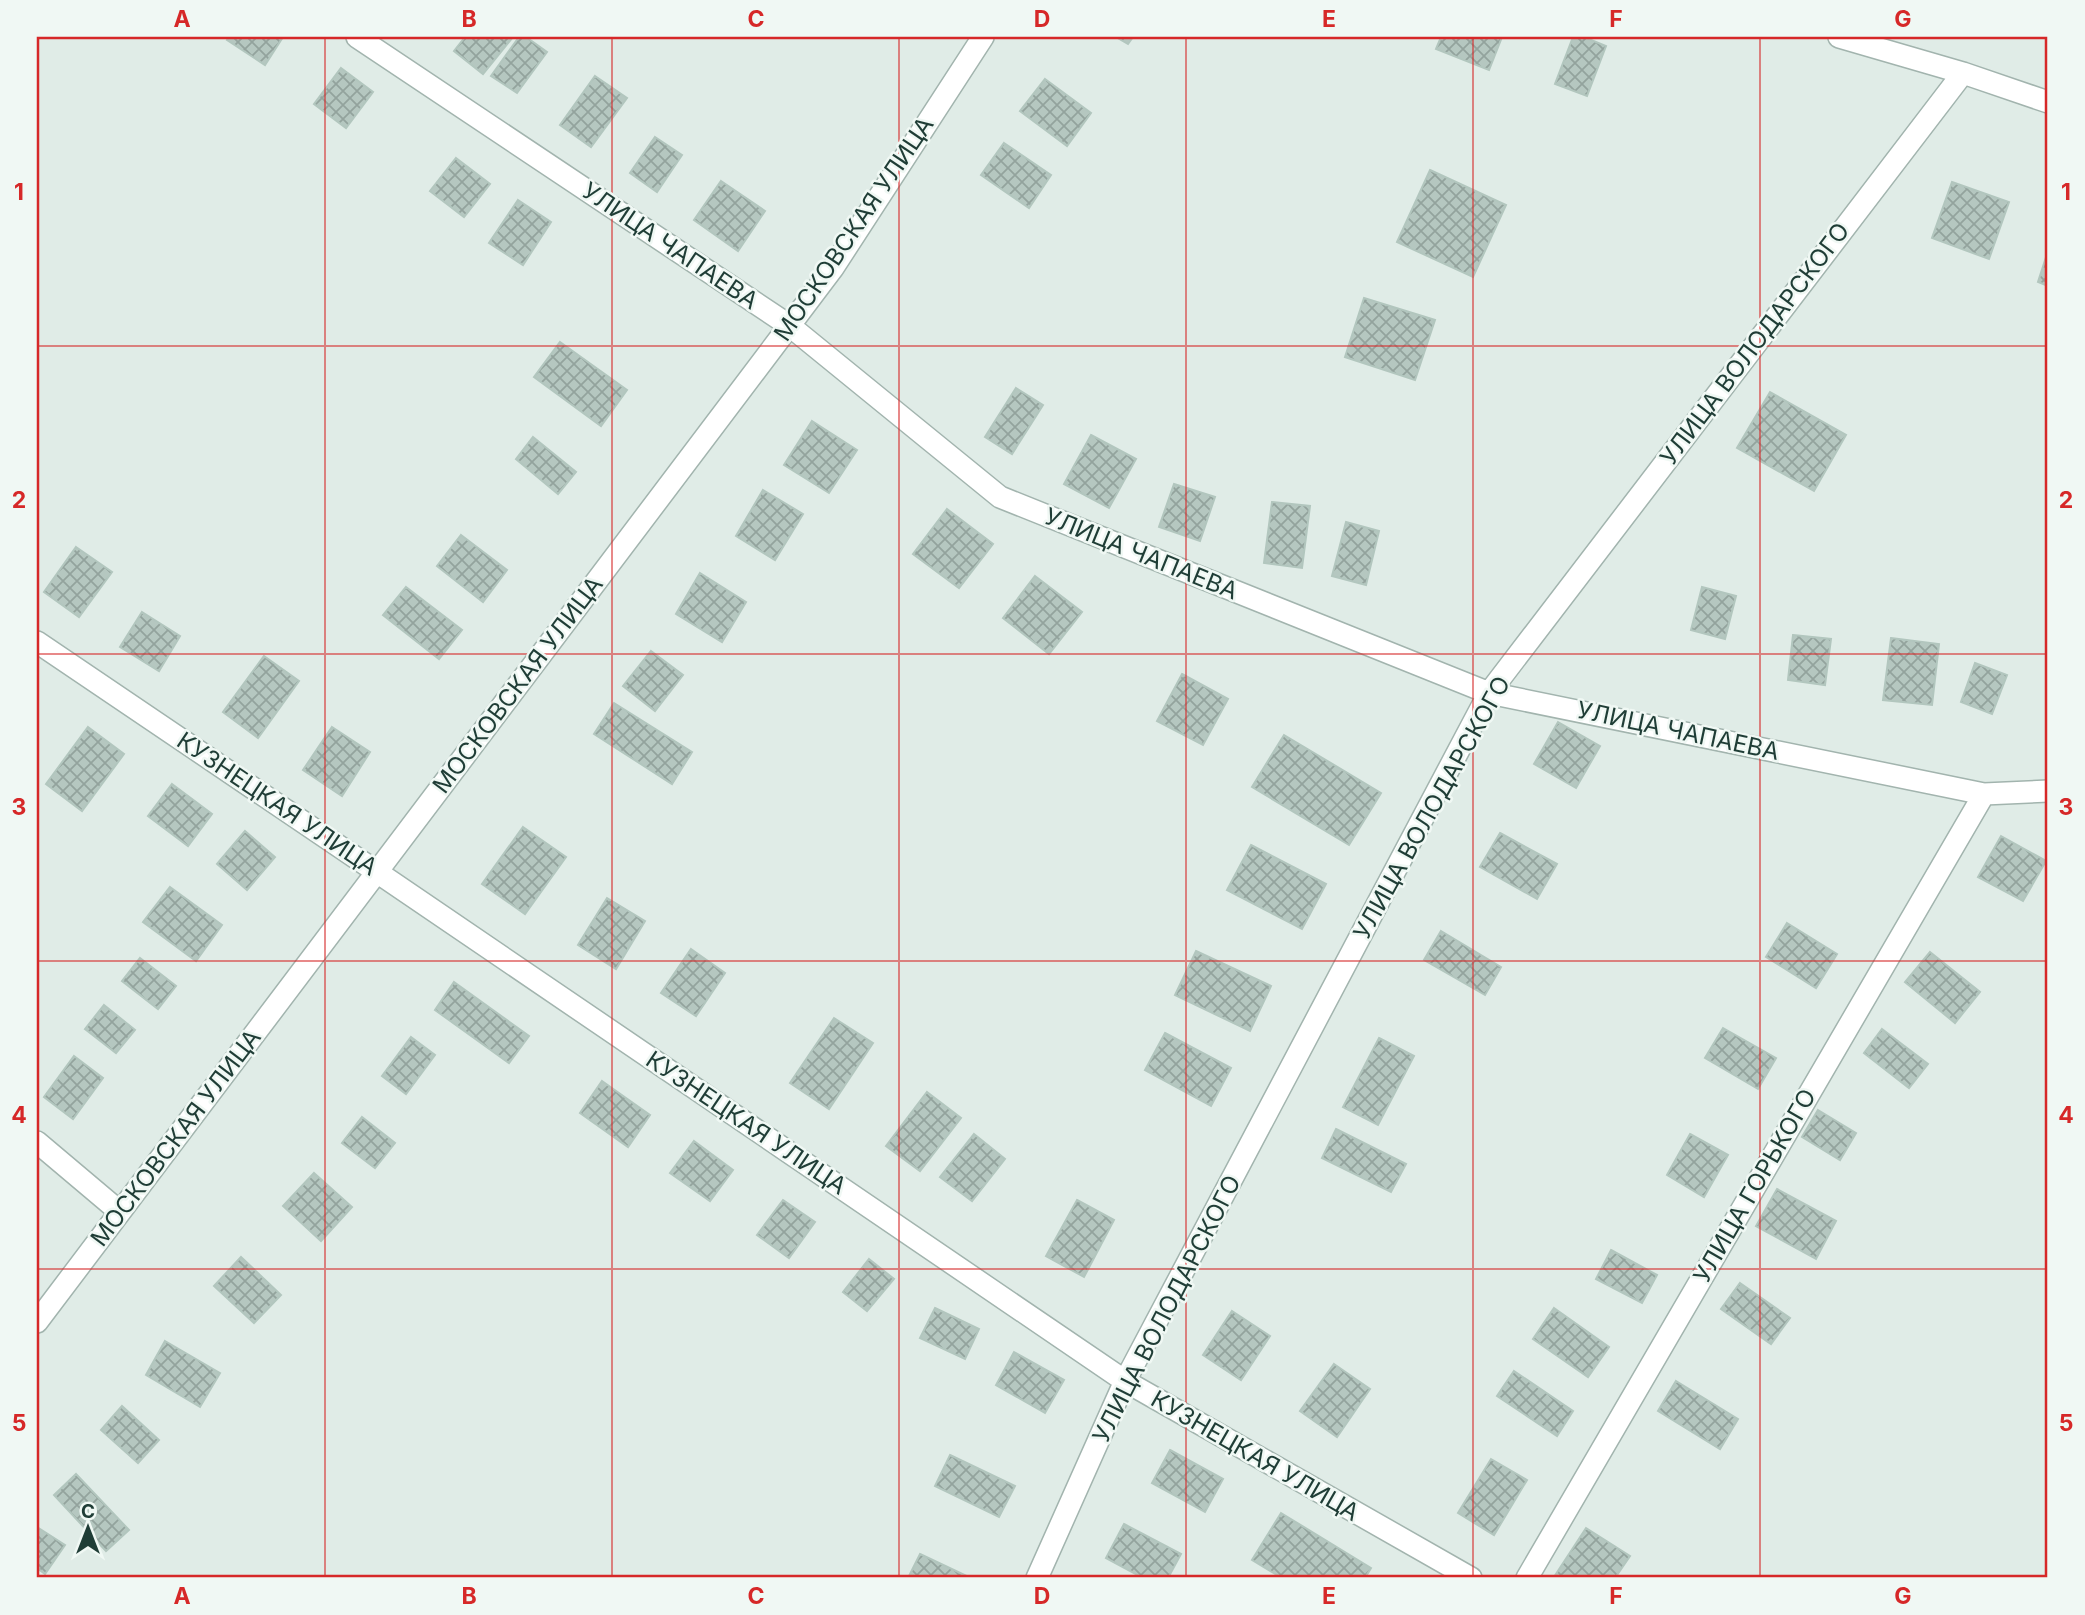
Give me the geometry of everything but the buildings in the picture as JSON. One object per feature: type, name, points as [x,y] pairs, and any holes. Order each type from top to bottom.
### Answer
[{"type":"street","name":"УЛИЦА ЧАПАЕВА","points":[[357,37],[790,326],[1000,498],[1489,693],[1984,794],[2048,791]]},
{"type":"street","name":"МОСКОВСКАЯ УЛИЦА","points":[[37,1322],[833,268],[984,37]]},
{"type":"street","points":[[1839,37],[1962,72],[2048,102]]},
{"type":"street","name":"УЛИЦА ВОЛОДАРСКОГО","points":[[1037,1578],[1125,1381],[1489,693],[1962,72]]},
{"type":"street","name":"КУЗНЕЦКАЯ УЛИЦА","points":[[37,642],[1125,1381],[1471,1578]]},
{"type":"street","name":"УЛИЦА ГОРЬКОГО","points":[[1527,1578],[1984,794]]},
{"type":"street","points":[[37,1142],[120,1212]]}]
